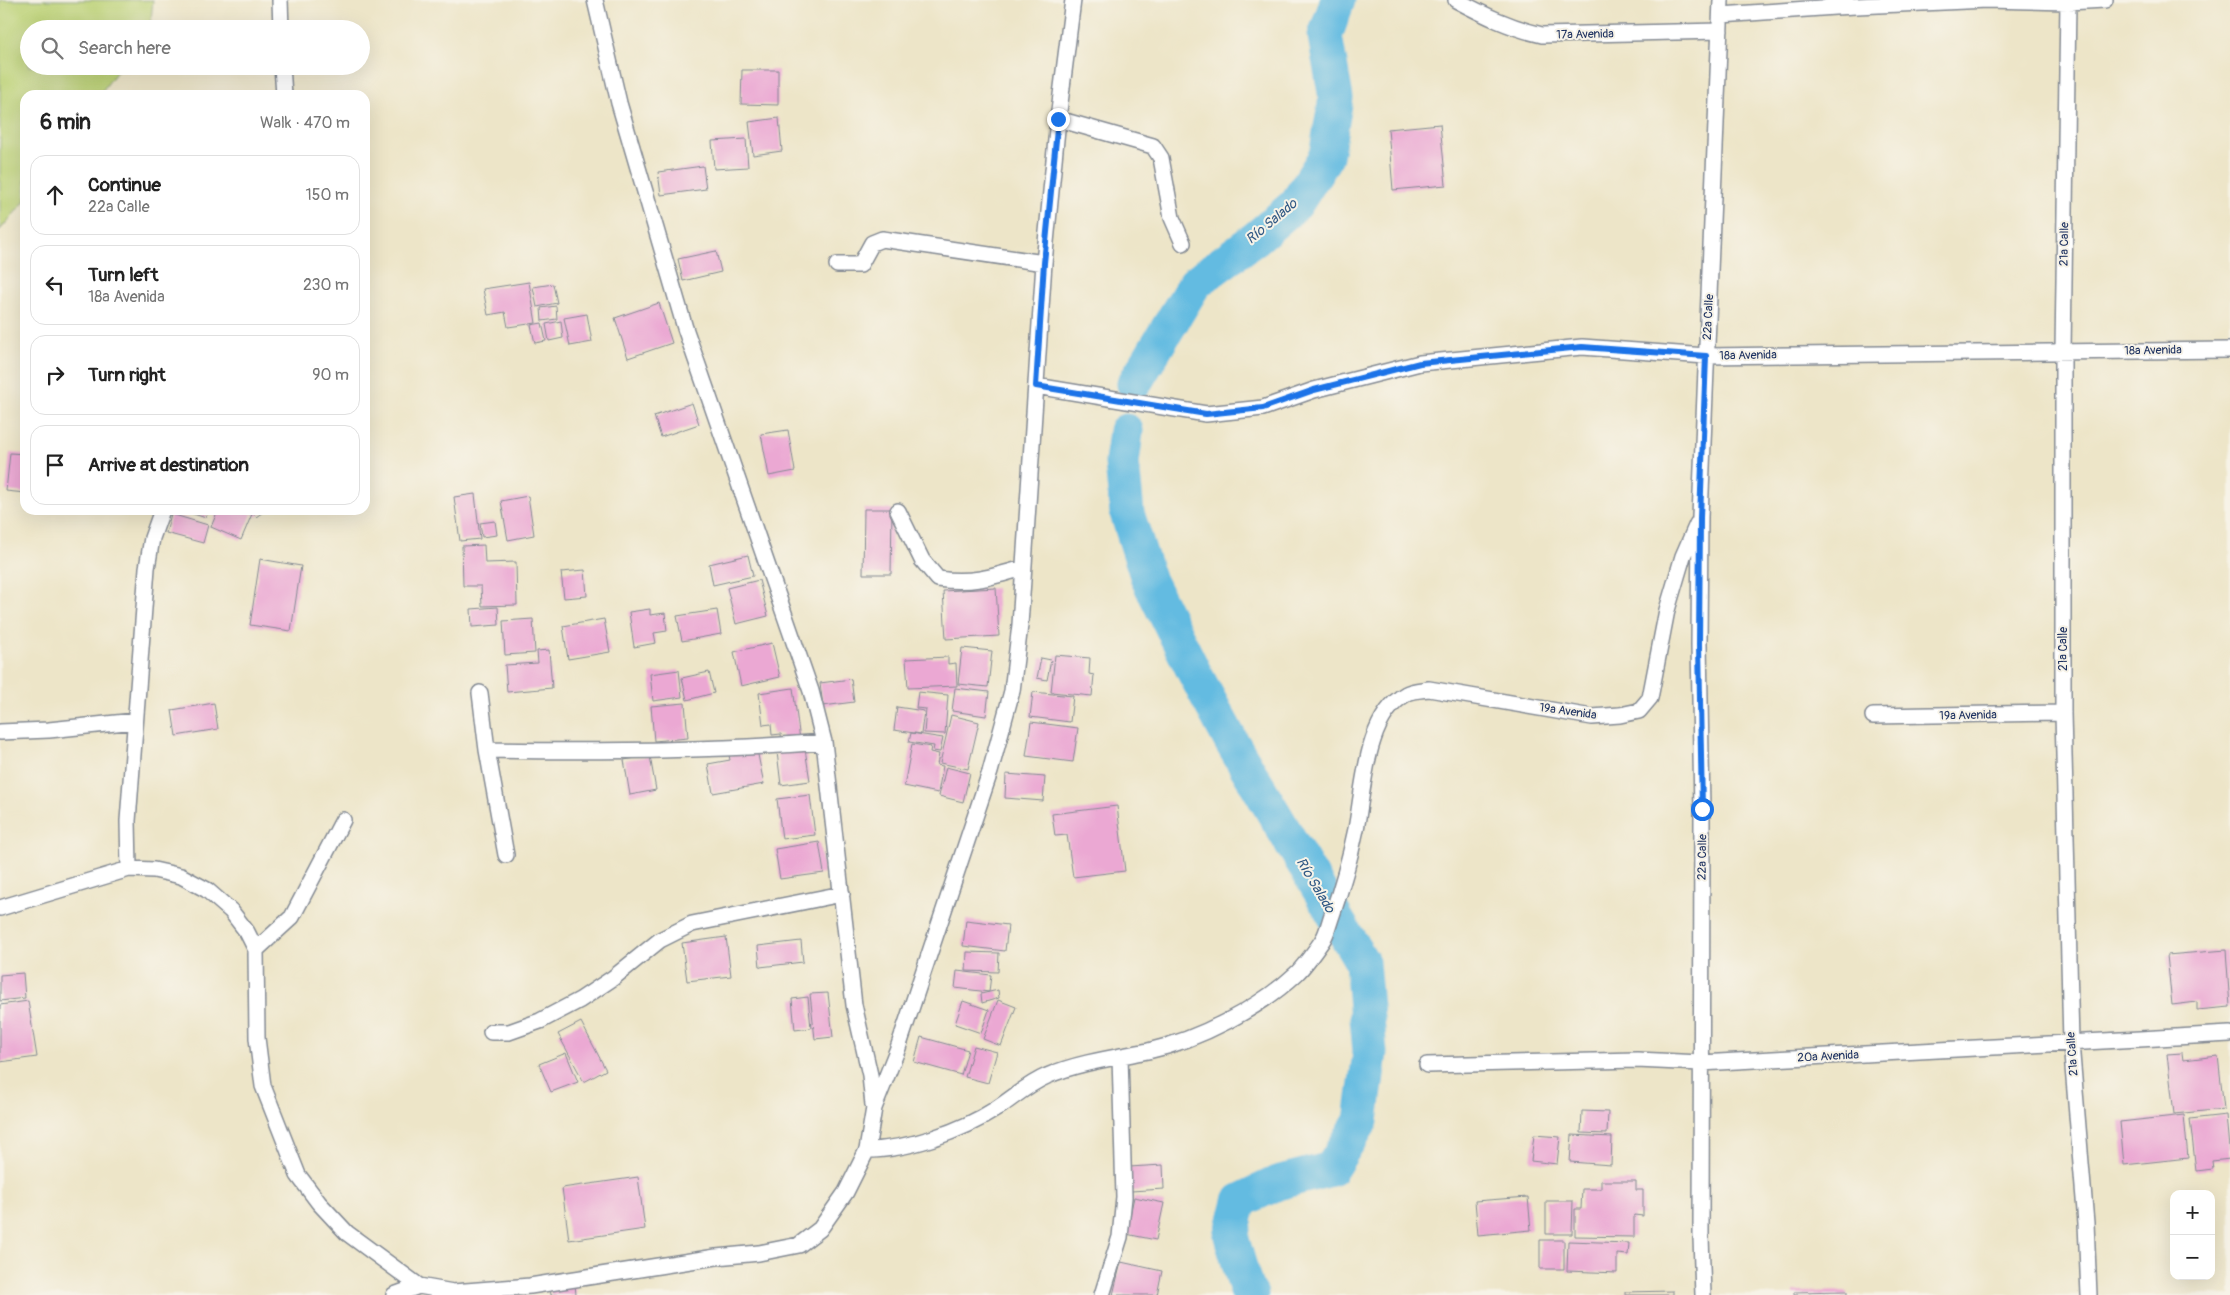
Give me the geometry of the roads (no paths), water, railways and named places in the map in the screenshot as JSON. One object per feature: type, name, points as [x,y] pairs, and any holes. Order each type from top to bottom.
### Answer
[{"type":"street","points":[[280,0],[281,20]]},
{"type":"street","points":[[595,0],[619,103],[685,328],[812,690],[824,742],[854,1005],[867,1061],[874,1108]]},
{"type":"street","points":[[0,908],[129,869],[154,870],[181,876],[207,890],[231,911],[247,932],[256,950],[257,1038],[262,1086],[298,1175],[319,1203],[347,1233],[419,1286],[452,1292],[530,1286],[716,1257],[759,1253],[799,1245],[820,1229],[846,1192],[867,1150],[874,1108],[894,1058],[990,772],[1012,691],[1023,568],[1044,263],[1058,119],[1073,0]]},
{"type":"street","name":"17a Avenida","points":[[1456,0],[1494,20],[1522,31],[1542,36],[1720,31]]},
{"type":"street","points":[[1721,7],[1835,6],[1988,0],[2068,2],[2105,0]]},
{"type":"street","name":"21a Calle","points":[[2068,2],[2063,351],[2063,713],[2071,1043],[2086,1223],[2089,1295]]},
{"type":"street","name":"22a Calle","points":[[1703,1295],[1700,1237],[1702,809],[1699,644],[1700,518],[1721,7]]},
{"type":"street","points":[[283,75],[284,90]]},
{"type":"street","points":[[1058,119],[1153,146],[1161,158],[1172,218],[1183,242]]},
{"type":"street","points":[[836,265],[860,265],[872,244],[876,240],[882,239],[1044,263]]},
{"type":"street","name":"18a Avenida","points":[[1036,386],[1206,414],[1263,408],[1314,390],[1420,363],[1582,347],[1706,356],[2230,350]]},
{"type":"street","points":[[898,510],[922,560],[938,580],[959,583],[980,580],[1023,568]]},
{"type":"street","points":[[129,869],[128,821],[147,568],[152,538],[160,515]]},
{"type":"street","name":"19a Avenida","points":[[1120,1056],[1150,1050],[1206,1033],[1263,999],[1297,972],[1323,939],[1340,894],[1356,829],[1366,766],[1374,736],[1388,709],[1407,693],[1430,689],[1592,717],[1620,715],[1639,711],[1650,698],[1668,602],[1683,556],[1700,518]]},
{"type":"street","points":[[480,693],[487,750],[506,855]]},
{"type":"street","name":"19a Avenida","points":[[1873,716],[2063,713]]},
{"type":"street","points":[[0,732],[49,730],[135,721]]},
{"type":"street","points":[[487,750],[746,748],[824,742]]},
{"type":"street","points":[[256,950],[292,917],[343,820]]},
{"type":"street","points":[[491,1032],[509,1032],[524,1027],[540,1021],[580,1000],[613,978],[660,940],[692,924],[842,894]]},
{"type":"street","name":"20a Avenida","points":[[1427,1065],[1637,1060],[1701,1063],[2230,1034]]},
{"type":"street","points":[[867,1150],[883,1150],[902,1146],[958,1129],[996,1109],[1027,1086],[1048,1075],[1120,1056],[1124,1198],[1120,1238],[1102,1295]]},
{"type":"street","points":[[867,1061],[880,1068],[885,1067],[894,1058]]},
{"type":"street","points":[[394,1295],[419,1286]]},
{"type":"waterway","name":"Río Salado","points":[[1134,384],[1195,283],[1256,238],[1296,204],[1326,156],[1336,98],[1325,36],[1338,0]]},
{"type":"waterway","name":"Río Salado","points":[[1126,431],[1122,463],[1127,513],[1148,579],[1231,741],[1362,962],[1370,1052],[1361,1121],[1331,1169],[1277,1183],[1240,1201],[1231,1236],[1246,1288],[1251,1295]]}]
